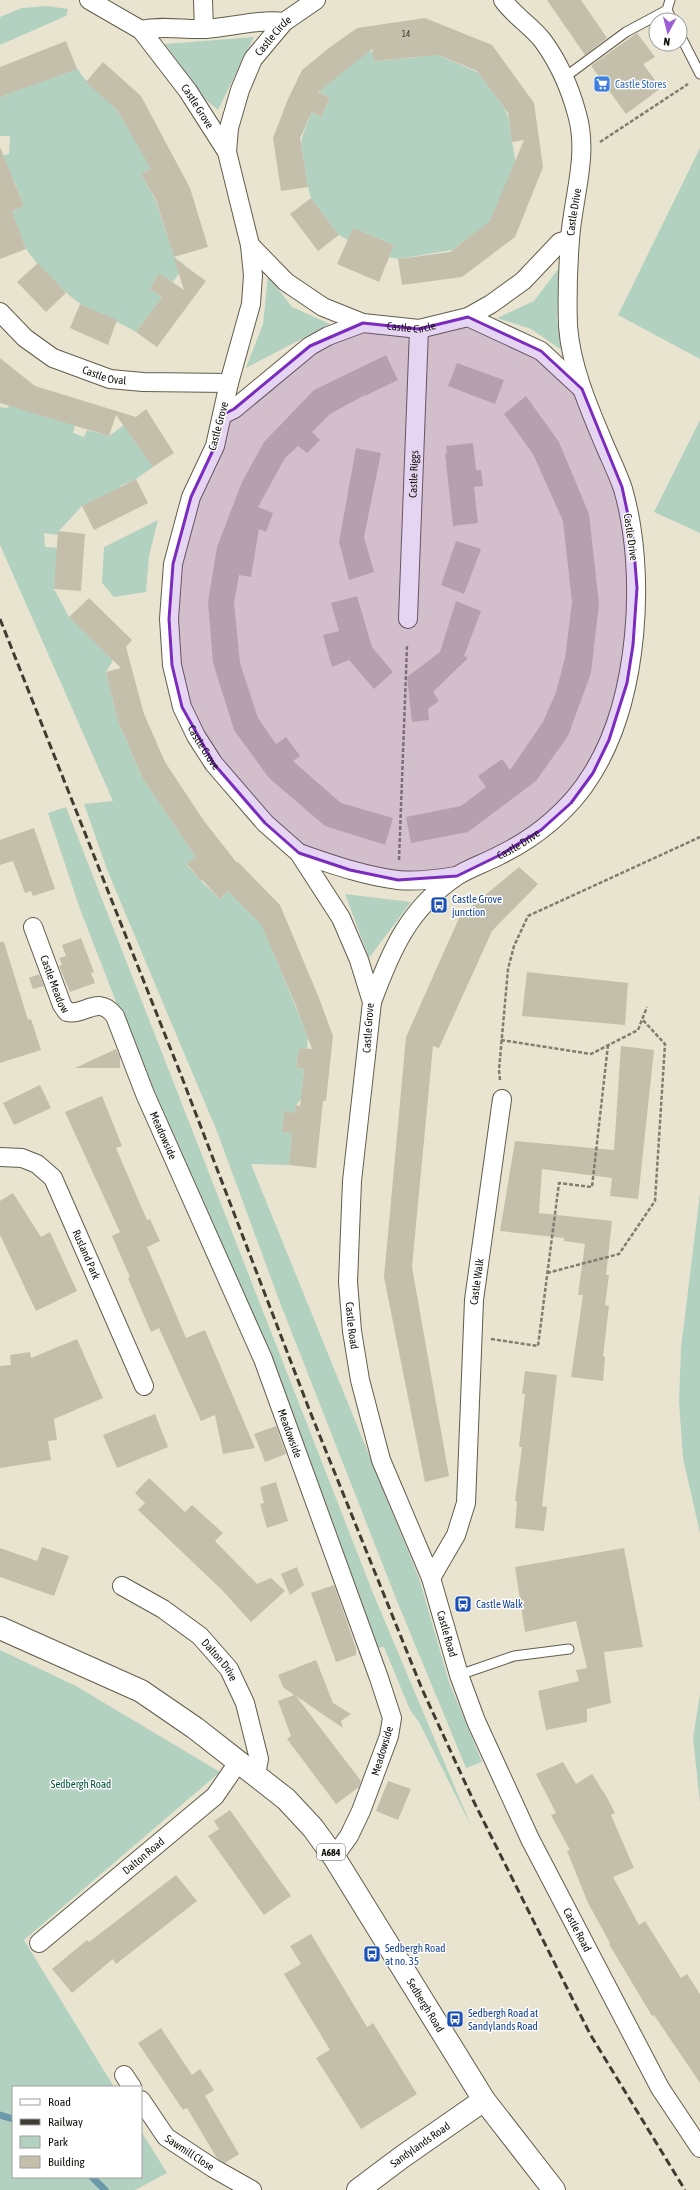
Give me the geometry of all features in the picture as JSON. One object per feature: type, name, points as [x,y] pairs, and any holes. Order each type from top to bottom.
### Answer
[{"type":"main road","name":"Sedbergh Road","points":[[0,1628],[141,1691],[195,1728],[286,1799],[313,1828],[334,1857],[484,2100],[554,2190]]},
{"type":"main road","name":"Sandylands Road","points":[[358,2190],[402,2157],[484,2100]]},
{"type":"street","name":"Castle Grove","points":[[89,0],[140,30],[188,91],[227,152],[250,245],[253,275],[251,304],[229,383],[215,446],[191,497],[172,564],[169,619],[172,665],[182,707],[196,736],[214,764],[265,823],[299,853],[341,918],[359,960],[372,1002],[364,1076]]},
{"type":"street","points":[[203,0],[204,29]]},
{"type":"street","name":"Castle Circle","points":[[227,152],[229,128],[240,90],[253,59],[284,22],[316,0]]},
{"type":"street","name":"Castle Drive","points":[[372,1002],[386,964],[405,926],[429,899],[457,876],[519,844],[541,830],[571,803],[593,774],[610,740],[627,682],[633,645],[637,588],[634,538],[622,487],[582,389],[568,326],[570,239],[582,152],[578,117],[564,77],[543,40],[502,2]]},
{"type":"street","points":[[140,30],[150,28],[204,29],[268,21],[284,22]]},
{"type":"street","name":"Castle Circle","points":[[250,245],[286,282],[323,307],[363,324],[419,328],[468,317],[491,304],[523,281],[560,242],[570,239]]},
{"type":"street","name":"Castle Oval","points":[[0,312],[25,338],[53,358],[110,379],[143,382],[229,383]]},
{"type":"street","points":[[468,317],[541,351],[582,389]]},
{"type":"street","points":[[222,415],[234,409],[281,368],[310,346],[328,336],[363,324]]},
{"type":"street","name":"Castle Riggs","points":[[408,619],[419,328]]},
{"type":"street","name":"Castle Grove","points":[[299,853],[350,870],[398,880],[437,879],[457,876]]},
{"type":"street","name":"Castle Meadow","points":[[33,927],[62,1005],[67,1012],[72,1013],[91,1006],[102,1006],[109,1009],[115,1016]]},
{"type":"street","name":"Meadowside","points":[[115,1016],[145,1094],[263,1359],[380,1678],[392,1718],[389,1736],[361,1811],[349,1836],[334,1857]]},
{"type":"street","name":"Castle Road","points":[[364,1076],[352,1181],[348,1282],[352,1330],[360,1380],[381,1460],[431,1578],[459,1675],[476,1720],[530,1840],[660,2088],[700,2148]]},
{"type":"street","name":"Castle Walk","points":[[431,1578],[456,1535],[466,1503],[474,1300],[502,1098]]},
{"type":"street","name":"Rusland Park","points":[[0,1157],[22,1158],[37,1164],[53,1178],[144,1386]]},
{"type":"street","name":"Dalton Drive","points":[[122,1586],[163,1609],[200,1636],[229,1669],[245,1704],[259,1759],[248,1768]]},
{"type":"street","name":"Dalton Road","points":[[39,1943],[248,1768]]},
{"type":"street","name":"Sawmill Close","points":[[142,2101],[166,2137],[213,2168],[252,2190]]},
{"type":"lane","points":[[564,77],[626,32],[667,10],[670,0]]},
{"type":"lane","points":[[687,52],[697,77]]},
{"type":"lane","points":[[459,1675],[514,1656],[569,1649]]},
{"type":"path","points":[[582,152],[697,77]]},
{"type":"path","points":[[399,862],[407,646]]},
{"type":"path","points":[[502,1098],[499,1070],[508,969],[514,946],[528,916],[700,837]]},
{"type":"path","points":[[501,1040],[591,1054],[638,1030],[647,1007]]},
{"type":"path","points":[[548,1273],[619,1254],[655,1202],[665,1044],[642,1020]]},
{"type":"path","points":[[473,1336],[538,1346],[559,1183],[592,1187],[608,1045]]},
{"type":"highlighted area","points":[[468,317],[541,351],[582,389],[622,487],[633,538],[637,588],[633,645],[627,683],[609,740],[593,773],[571,803],[541,830],[500,855],[457,876],[398,880],[350,870],[299,853],[265,823],[214,764],[182,707],[172,665],[169,619],[173,564],[191,497],[215,446],[222,415],[234,409],[310,346],[363,323],[419,329]]},
{"type":"green space","points":[[47,6],[68,9],[66,16],[0,45],[0,17],[22,8]]},
{"type":"green space","points":[[254,37],[218,110],[206,100],[165,44]]},
{"type":"green space","points":[[419,46],[479,73],[504,108],[508,117],[516,164],[489,223],[452,250],[398,259],[389,257],[394,245],[353,228],[348,240],[339,235],[311,198],[301,143],[312,112],[321,117],[330,98],[319,92],[323,86],[367,52],[372,51],[375,61],[420,57]]},
{"type":"green space","points":[[77,68],[85,79],[120,114],[134,137],[151,169],[141,174],[156,201],[174,257],[185,265],[173,282],[159,274],[150,289],[162,297],[136,332],[81,304],[68,294],[35,261],[26,248],[12,211],[24,206],[13,178],[1,182],[0,156],[9,154],[10,136],[0,136],[0,97]]},
{"type":"green space","points":[[700,148],[700,359],[618,315]]},
{"type":"green space","points":[[559,268],[557,321],[563,351],[531,329],[497,318],[534,301]]},
{"type":"green space","points":[[268,276],[292,307],[330,324],[246,368],[263,324]]},
{"type":"green space","points":[[12,403],[75,425],[73,433],[84,437],[87,430],[109,436],[124,425],[153,467],[136,479],[120,486],[122,490],[82,506],[59,531],[58,535],[44,533],[45,547],[60,548],[54,589],[69,617],[113,660],[106,672],[118,721],[142,777],[196,857],[187,865],[220,899],[228,891],[260,920],[308,1037],[307,1049],[299,1048],[296,1068],[304,1069],[301,1099],[296,1105],[295,1113],[284,1112],[282,1132],[292,1133],[289,1165],[251,1164],[419,1578],[449,1682],[482,1762],[466,1768],[397,1601],[279,1300],[218,1134],[108,872],[84,804],[113,801],[0,545],[0,407],[7,408]]},
{"type":"green space","points":[[700,420],[700,533],[654,512]]},
{"type":"green space","points":[[158,520],[149,556],[146,592],[114,597],[102,583],[104,547]]},
{"type":"green space","points":[[66,807],[373,1593],[472,1828],[419,1722],[410,1710],[384,1647],[375,1648],[261,1335],[120,1012],[80,909],[48,813]]},
{"type":"green space","points":[[345,894],[411,902],[369,958]]},
{"type":"green space","points":[[700,1193],[700,1533],[683,1458],[679,1401],[681,1348]]},
{"type":"green space","name":"Sedbergh Road","points":[[0,1650],[76,1686],[220,1772],[24,1940],[113,2086],[12,2086],[12,2178],[142,2178],[142,2133],[167,2173],[135,2190],[0,2190]]},
{"type":"green space","points":[[700,1694],[700,1803],[693,1738]]},
{"type":"building","points":[[547,0],[581,0],[607,38],[585,55]]},
{"type":"building","points":[[425,18],[492,45],[534,103],[543,167],[515,237],[462,277],[402,285],[398,259],[450,252],[490,221],[524,140],[512,142],[508,113],[477,71],[439,55],[374,61],[372,49],[318,92],[330,98],[321,117],[312,112],[300,138],[308,187],[281,191],[273,138],[288,99],[302,70],[329,48],[357,28]]},
{"type":"building","points":[[637,33],[648,48],[648,52],[651,52],[655,57],[643,64],[661,88],[626,114],[592,65]]},
{"type":"building","points":[[66,41],[77,69],[0,97],[0,67]]},
{"type":"building","points":[[103,62],[141,96],[190,188],[208,247],[174,257],[156,200],[141,174],[151,169],[118,111],[86,82]]},
{"type":"building","points":[[0,147],[24,206],[12,211],[26,249],[0,259]]},
{"type":"building","points":[[311,198],[339,235],[318,251],[290,214]]},
{"type":"building","points":[[353,228],[394,245],[379,282],[337,264]]},
{"type":"building","points":[[174,258],[206,281],[157,347],[136,332],[162,297],[150,289],[159,273],[184,290]]},
{"type":"building","points":[[38,263],[66,293],[46,312],[17,282]]},
{"type":"building","points":[[80,304],[117,320],[108,345],[70,328]]},
{"type":"building","points":[[386,355],[398,380],[365,395],[330,414],[312,432],[320,440],[307,453],[298,446],[285,458],[258,507],[273,513],[266,532],[259,529],[251,577],[239,575],[234,603],[240,663],[258,718],[276,744],[286,737],[300,756],[293,761],[341,803],[393,818],[385,845],[325,826],[269,778],[234,730],[213,663],[208,602],[217,547],[242,482],[264,442],[314,390]]},
{"type":"building","points":[[0,358],[35,386],[136,417],[146,409],[174,453],[153,467],[116,415],[109,436],[0,403]]},
{"type":"building","points":[[457,363],[504,380],[495,404],[448,386]]},
{"type":"building","points":[[526,396],[559,442],[589,514],[599,604],[591,673],[568,736],[536,781],[468,832],[411,843],[406,817],[461,806],[486,787],[478,776],[502,759],[510,770],[543,722],[556,692],[565,658],[572,602],[563,521],[533,454],[504,414]]},
{"type":"building","points":[[473,443],[476,470],[481,470],[483,486],[474,487],[478,523],[453,526],[445,454],[447,454],[446,446]]},
{"type":"building","points":[[356,448],[381,453],[364,537],[374,572],[349,580],[339,542]]},
{"type":"building","points":[[136,479],[148,503],[94,530],[82,506]]},
{"type":"building","points":[[58,531],[85,534],[81,591],[54,589]]},
{"type":"building","points":[[456,541],[481,549],[464,594],[441,585]]},
{"type":"building","points":[[357,596],[372,647],[393,672],[374,689],[349,660],[332,667],[323,635],[339,631],[331,603]]},
{"type":"building","points":[[89,598],[132,640],[126,647],[144,714],[165,762],[204,821],[237,863],[238,862],[280,905],[319,998],[333,1036],[326,1101],[323,1101],[316,1168],[289,1165],[292,1133],[282,1132],[284,1111],[295,1113],[296,1105],[300,1106],[304,1069],[296,1068],[299,1048],[312,1049],[296,1006],[261,924],[228,891],[220,899],[202,880],[201,881],[187,864],[196,857],[143,779],[118,721],[106,672],[121,668],[69,617]]},
{"type":"building","points":[[456,601],[481,611],[464,656],[468,658],[433,692],[439,701],[428,709],[429,720],[412,722],[407,677],[440,652]]},
{"type":"building","points":[[34,828],[55,889],[33,896],[31,891],[25,893],[13,861],[0,865],[0,840]]},
{"type":"building","points":[[519,867],[538,884],[492,931],[439,1048],[433,1046],[412,1267],[449,1476],[425,1482],[384,1277],[406,1037],[460,916]]},
{"type":"building","points":[[81,938],[94,972],[91,973],[95,983],[70,992],[59,966],[62,965],[59,958],[66,956],[62,945]]},
{"type":"building","points":[[0,942],[4,942],[28,1020],[31,1019],[41,1050],[0,1063]]},
{"type":"building","points":[[527,972],[628,983],[625,1025],[522,1016]]},
{"type":"building","points":[[39,974],[44,986],[33,989],[29,978]]},
{"type":"building","points":[[621,1046],[654,1050],[638,1199],[610,1196],[612,1178],[542,1169],[539,1213],[612,1221],[606,1275],[609,1275],[605,1305],[609,1306],[603,1356],[605,1357],[603,1381],[571,1377],[583,1295],[578,1295],[585,1244],[564,1241],[564,1238],[500,1231],[515,1141],[614,1150]]},
{"type":"building","points":[[116,1049],[120,1058],[120,1068],[75,1068]]},
{"type":"building","points":[[40,1085],[51,1108],[14,1125],[3,1103]]},
{"type":"building","points":[[102,1096],[122,1146],[116,1148],[147,1220],[150,1219],[160,1241],[147,1247],[186,1338],[205,1330],[255,1448],[223,1454],[215,1415],[201,1421],[159,1328],[151,1332],[128,1278],[130,1277],[112,1236],[120,1232],[65,1112]]},
{"type":"building","points":[[13,1193],[41,1237],[50,1232],[77,1291],[36,1311],[0,1235],[0,1201]]},
{"type":"building","points":[[77,1339],[103,1398],[54,1419],[57,1440],[48,1441],[51,1460],[0,1468],[0,1366],[11,1365],[10,1355],[30,1352],[31,1358]]},
{"type":"building","points":[[525,1371],[557,1375],[542,1506],[547,1507],[544,1531],[515,1528],[517,1501],[515,1501],[522,1447],[519,1447],[525,1394],[522,1394]]},
{"type":"building","points":[[155,1414],[168,1447],[117,1468],[103,1435]]},
{"type":"building","points":[[276,1426],[286,1454],[265,1462],[254,1434]]},
{"type":"building","points":[[149,1478],[185,1512],[192,1505],[223,1533],[215,1541],[257,1584],[271,1578],[285,1591],[251,1622],[222,1590],[138,1510],[145,1503],[135,1493]]},
{"type":"building","points":[[276,1482],[288,1521],[267,1528],[260,1504],[264,1503],[260,1487]]},
{"type":"building","points":[[42,1547],[69,1556],[54,1596],[0,1577],[0,1548],[37,1561]]},
{"type":"building","points":[[624,1548],[643,1647],[604,1652],[611,1703],[587,1709],[587,1722],[546,1730],[538,1691],[579,1681],[576,1670],[587,1668],[576,1621],[525,1632],[515,1567]]},
{"type":"building","points":[[297,1567],[304,1585],[290,1595],[281,1574]]},
{"type":"building","points":[[334,1585],[356,1648],[356,1655],[336,1662],[311,1593]]},
{"type":"building","points":[[316,1660],[333,1703],[351,1714],[341,1721],[343,1728],[296,1696],[361,1781],[359,1787],[336,1804],[287,1739],[291,1736],[278,1701],[294,1695],[283,1687],[278,1675]]},
{"type":"building","points":[[563,1762],[576,1784],[592,1774],[606,1796],[615,1813],[611,1815],[634,1868],[613,1877],[639,1925],[645,1921],[681,1978],[687,1974],[700,1994],[700,2083],[654,2015],[652,2016],[609,1944],[610,1943],[588,1903],[567,1851],[570,1850],[551,1815],[556,1813],[536,1774]]},
{"type":"building","points":[[388,1781],[411,1789],[398,1820],[376,1811]]},
{"type":"building","points":[[230,1810],[291,1896],[264,1915],[208,1836],[219,1829],[214,1821]]},
{"type":"building","points":[[176,1875],[197,1901],[116,1964],[113,1959],[72,1993],[52,1969],[87,1940],[89,1942]]},
{"type":"building","points":[[311,1934],[367,2027],[373,2023],[417,2094],[361,2129],[316,2058],[330,2050],[284,1974],[301,1964],[290,1946]]},
{"type":"building","points":[[161,2028],[192,2075],[200,2069],[214,2090],[205,2096],[239,2154],[225,2163],[217,2158],[187,2108],[183,2110],[138,2043]]},
{"type":"waterway","points":[[0,2115],[12,2119]]},
{"type":"waterway","points":[[93,2178],[105,2190]]},
{"type":"railway","points":[[0,619],[181,1075],[309,1409],[422,1689],[474,1802],[590,2034],[685,2190]]},
{"type":"place","name":"Castle Stores","points":[[602,84]]},
{"type":"place","name":"Castle Grove junction","points":[[439,905]]},
{"type":"place","name":"Castle Walk","points":[[463,1604]]},
{"type":"place","name":"Sedbergh Road at no. 35","points":[[372,1954]]},
{"type":"place","name":"Sedbergh Road at Sandylands Road","points":[[455,2019]]}]
